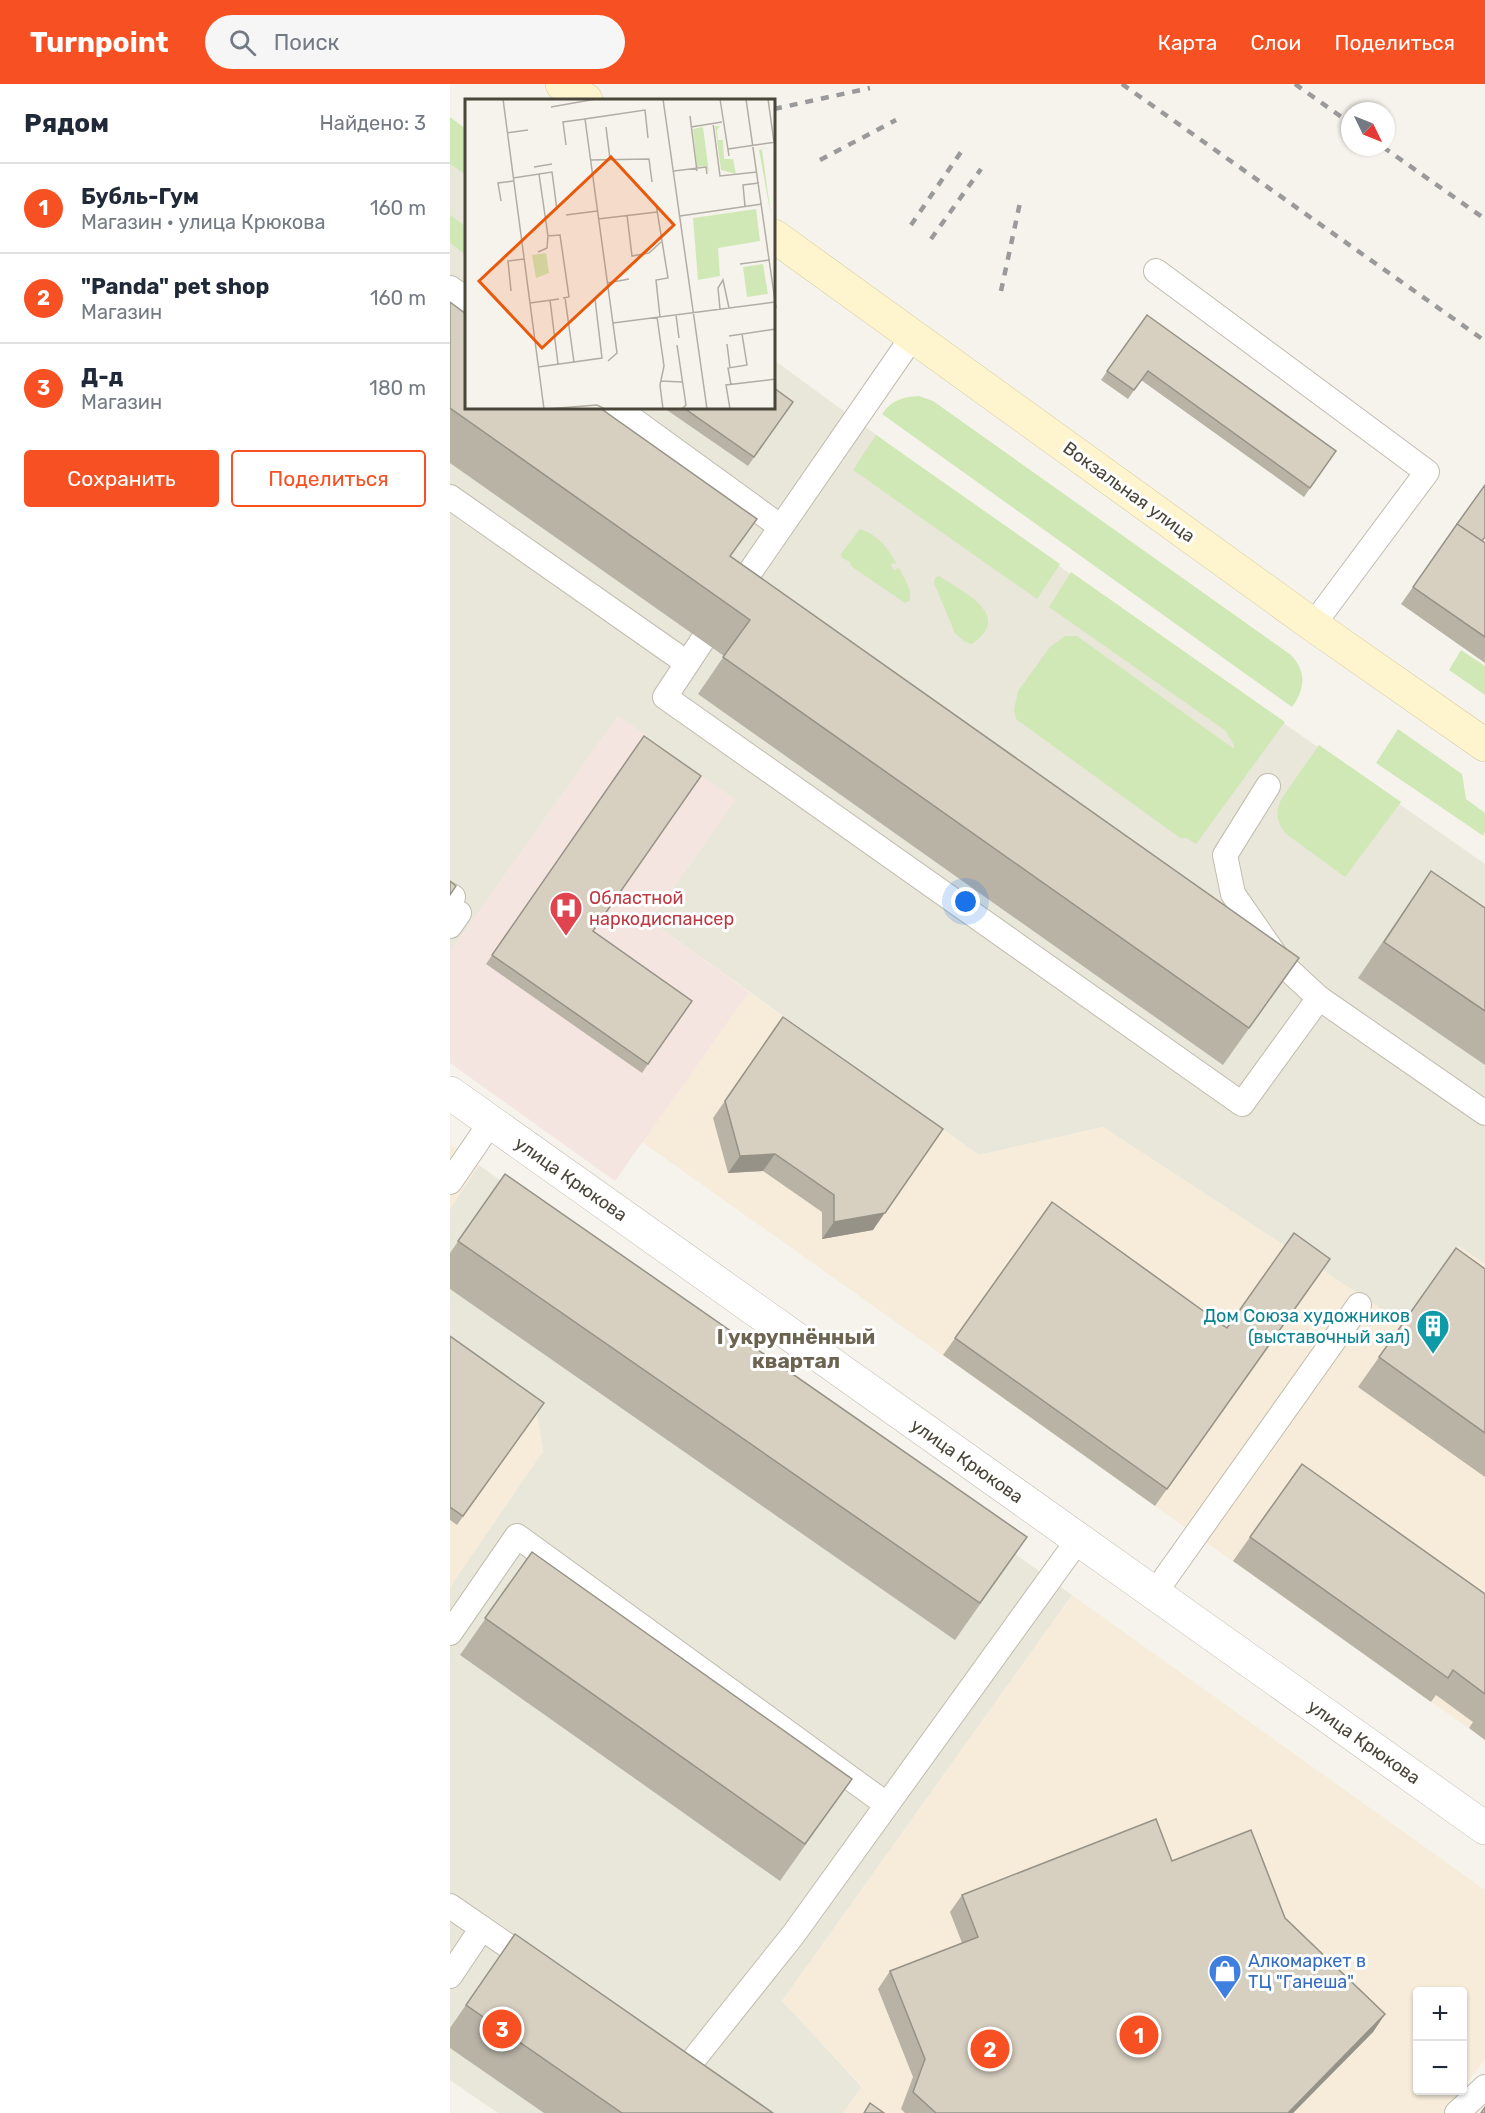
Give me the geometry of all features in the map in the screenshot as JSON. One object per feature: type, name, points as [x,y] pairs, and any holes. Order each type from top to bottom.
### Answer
[{"type":"street","points":[[562,84],[584,99]]},
{"type":"street","name":"Вокзальная улица","points":[[776,237],[1313,625],[1485,745]]},
{"type":"street","name":"улица Крюкова","points":[[450,1093],[1485,1828]]},
{"type":"lane","points":[[1156,271],[1427,472],[1313,625]]},
{"type":"lane","points":[[450,288],[465,298]]},
{"type":"lane","points":[[725,608],[913,336]]},
{"type":"lane","points":[[619,410],[780,527]]},
{"type":"lane","points":[[450,497],[687,663]]},
{"type":"lane","points":[[702,641],[665,697],[1242,1104],[1319,998]]},
{"type":"lane","points":[[1268,786],[1225,855],[1233,894],[1280,962],[1319,998],[1485,1113]]},
{"type":"lane","points":[[450,1182],[491,1122]]},
{"type":"lane","points":[[1154,1594],[1359,1305]]},
{"type":"lane","points":[[450,1633],[517,1536],[886,1804]]},
{"type":"lane","points":[[685,2069],[793,1935],[1078,1540]]},
{"type":"lane","points":[[450,1906],[550,1975]]},
{"type":"lane","points":[[450,1976],[482,1928]]},
{"type":"lane","points":[[1457,2113],[1484,2090]]},
{"type":"shaded area","points":[[450,124],[465,135],[465,410],[776,410],[776,361],[986,515],[1485,864],[1485,1264],[1459,1246],[1403,1323],[1103,1127],[979,1155],[650,921],[735,800],[618,716],[450,952]]},
{"type":"shaded area","name":"Областной наркодиспансер","points":[[618,716],[735,800],[650,921],[749,992],[615,1181],[450,1063],[450,952]]},
{"type":"shaded area","points":[[749,992],[979,1155],[1103,1127],[1403,1323],[1459,1246],[1485,1264],[1485,1740],[642,1142]]},
{"type":"shaded area","points":[[450,1144],[479,1165],[450,1209]]},
{"type":"shaded area","points":[[479,1165],[1072,1595],[782,2001],[862,2087],[843,2113],[498,2113],[450,2080],[450,1587],[543,1451],[450,1350],[450,1209]]},
{"type":"shaded area","points":[[450,1350],[537,1412],[543,1451],[450,1587]]},
{"type":"shaded area","points":[[1072,1595],[1485,1890],[1485,2059],[1467,2084],[1467,1987],[1413,1987],[1413,2095],[1459,2095],[1445,2113],[843,2113],[862,2086],[782,2001]]},
{"type":"green space","points":[[450,117],[465,128],[465,174],[450,164]]},
{"type":"green space","points":[[450,215],[465,226],[465,254],[450,243]]},
{"type":"green space","points":[[919,396],[933,401],[1291,655],[1302,674],[1300,694],[1292,707],[882,414],[898,400]]},
{"type":"green space","points":[[876,435],[1060,564],[1037,599],[853,470]]},
{"type":"green space","points":[[860,529],[877,538],[890,553],[897,564],[892,563],[891,566],[894,570],[899,568],[907,584],[910,593],[909,601],[905,603],[842,558],[841,554]]},
{"type":"green space","points":[[1071,572],[1285,722],[1196,844],[1187,838],[1180,838],[1016,719],[1014,710],[1018,691],[1050,647],[1065,636],[1077,636],[1234,749],[1226,731],[1049,607]]},
{"type":"green space","points":[[939,576],[972,597],[987,614],[988,624],[984,633],[972,644],[965,642],[955,633],[934,583],[935,578]]},
{"type":"green space","points":[[1461,650],[1485,666],[1485,695],[1449,670]]},
{"type":"green space","points":[[1398,729],[1462,774],[1466,799],[1485,813],[1483,835],[1485,837],[1376,763]]},
{"type":"green space","points":[[1319,745],[1401,802],[1345,877],[1285,833],[1278,820],[1278,807],[1282,798]]},
{"type":"building","points":[[450,302],[465,313],[465,410],[603,410],[757,519],[730,556],[1299,958],[1249,1028],[723,657],[750,620],[450,408]]},
{"type":"building","points":[[1147,315],[1336,451],[1310,488],[1148,371],[1134,390],[1107,371]]},
{"type":"building","points":[[776,389],[793,402],[754,457],[687,410],[776,410]]},
{"type":"building","points":[[1485,485],[1485,537],[1482,541],[1457,524]]},
{"type":"building","points":[[1457,524],[1485,543],[1485,637],[1413,587]]},
{"type":"building","points":[[644,736],[701,776],[593,931],[692,1001],[648,1064],[492,955]]},
{"type":"building","points":[[1431,871],[1485,908],[1485,1011],[1384,942]]},
{"type":"building","points":[[450,881],[456,886],[450,895]]},
{"type":"building","points":[[783,1017],[943,1129],[885,1213],[834,1222],[834,1195],[775,1154],[740,1156],[725,1101]]},
{"type":"building","points":[[505,1174],[1027,1537],[980,1603],[458,1241]]},
{"type":"building","points":[[1052,1202],[1227,1328],[1294,1233],[1330,1259],[1167,1489],[955,1338]]},
{"type":"building","name":"Дом Союза художников (выставочный зал)","points":[[1456,1248],[1485,1269],[1485,1433],[1379,1357]]},
{"type":"building","points":[[450,1336],[544,1403],[463,1516],[450,1507]]},
{"type":"building","points":[[1302,1464],[1485,1594],[1485,1694],[1453,1670],[1448,1678],[1250,1537]]},
{"type":"building","points":[[532,1552],[852,1779],[805,1844],[485,1618]]},
{"type":"building","points":[[1156,1819],[1172,1861],[1251,1830],[1285,1918],[1385,2014],[1288,2113],[936,2113],[913,2092],[925,2059],[890,1971],[978,1937],[962,1895]]},
{"type":"building","points":[[515,1934],[773,2113],[622,2113],[466,2005]]},
{"type":"building","points":[[870,2103],[884,2113],[864,2113]]},
{"type":"railway","points":[[1122,84],[1485,341]]},
{"type":"railway","points":[[1295,84],[1341,117]]},
{"type":"railway","points":[[776,109],[870,88]]},
{"type":"railway","points":[[820,160],[896,120]]},
{"type":"railway","points":[[911,225],[963,149]]},
{"type":"railway","points":[[1395,155],[1485,219]]},
{"type":"railway","points":[[931,239],[981,169]]},
{"type":"railway","points":[[1001,291],[1021,198]]},
{"type":"place","name":"Областной наркодиспансер","points":[[566,937]]},
{"type":"place","name":"Дом Союза художников (выставочный зал)","points":[[1433,1355]]},
{"type":"place","name":"Алкомаркет в ТЦ \"Ганеша\"","points":[[1225,2000]]},
{"type":"place","name":"Д-д","points":[[502,2029]]},
{"type":"place","name":"Бубль-Гум","points":[[1139,2035]]},
{"type":"place","name":"\"Panda\" pet shop","points":[[990,2049]]},
{"type":"district","name":"I укрупнённый квартал","points":[[796,1348]]}]
